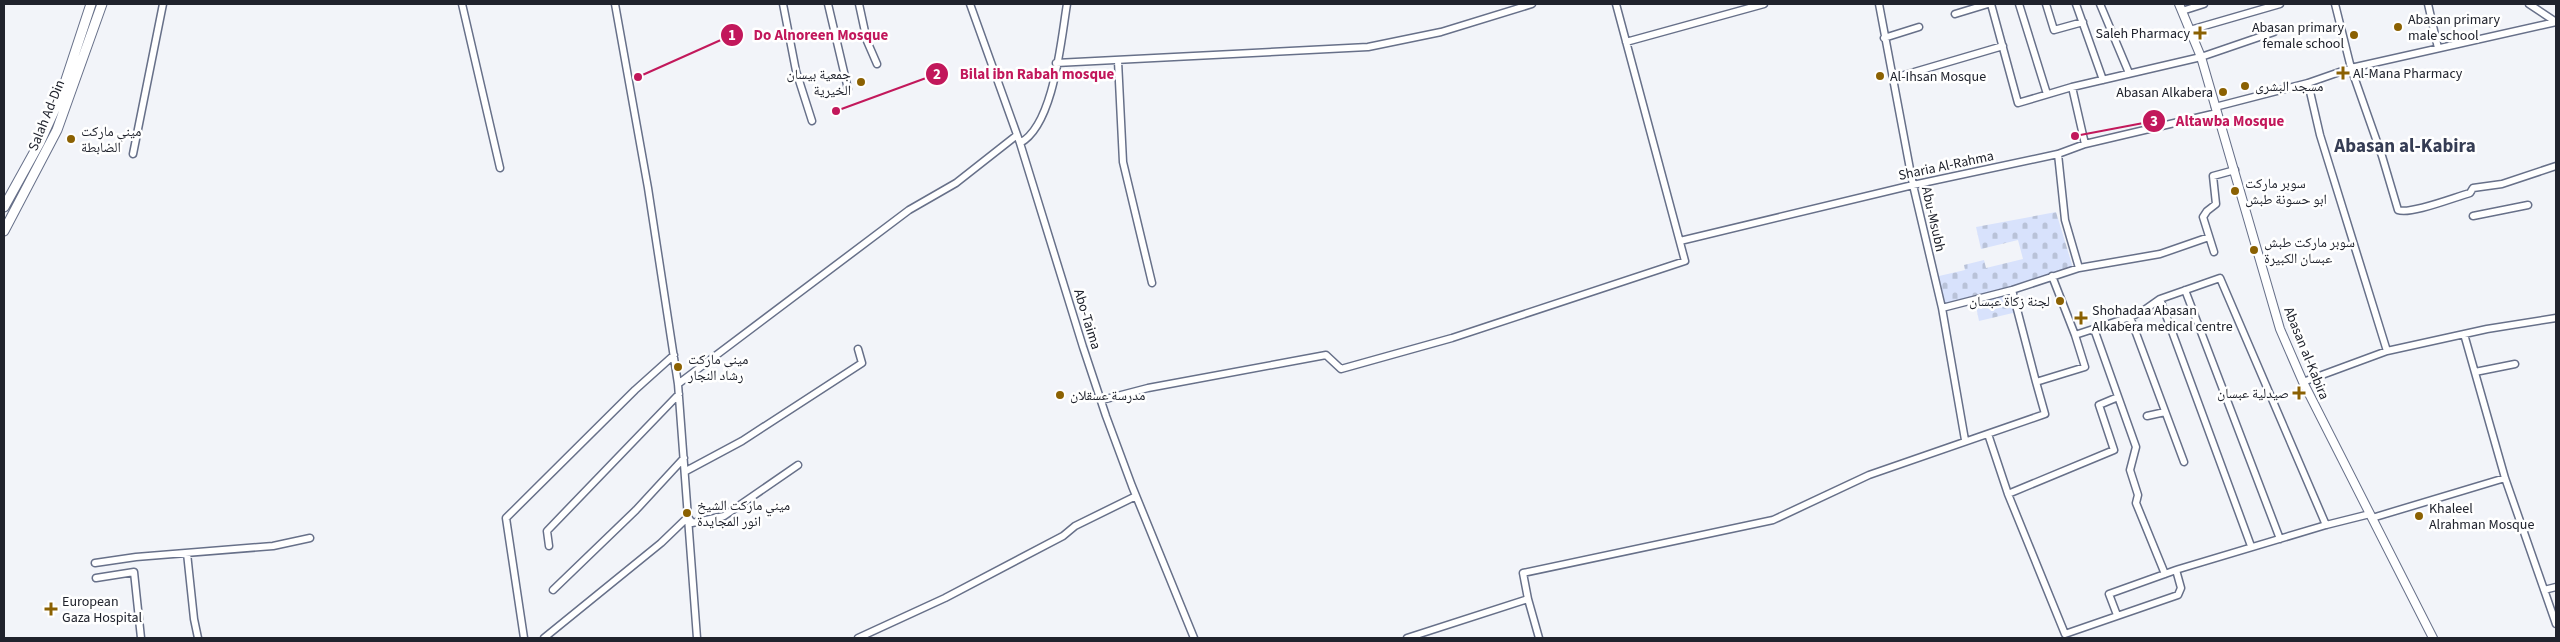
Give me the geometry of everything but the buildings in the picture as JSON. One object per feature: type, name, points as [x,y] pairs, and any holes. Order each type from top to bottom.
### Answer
[{"type":"highway","name":"Salah Ad-Din","points":[[4,207],[40,142],[60,98],[91,4]]},
{"type":"highway","name":"Salah Ad-Din","points":[[4,230],[58,130],[102,4]]},
{"type":"main road","name":"Abasan al-Kabira","points":[[2180,7],[2201,57],[2280,328],[2303,382],[2433,638]]},
{"type":"street","points":[[133,154],[163,4]]},
{"type":"street","points":[[462,4],[500,168]]},
{"type":"street","points":[[614,4],[678,384],[697,638]]},
{"type":"street","points":[[783,4],[796,71],[812,121]]},
{"type":"street","points":[[828,4],[848,90]]},
{"type":"street","points":[[859,4],[867,40],[877,64]]},
{"type":"street","name":"Abo-Taima","points":[[970,4],[1018,135],[1083,347],[1136,496],[1194,638]]},
{"type":"street","points":[[1020,143],[1029,138],[1048,107],[1067,4]]},
{"type":"street","points":[[1056,64],[1368,47],[1441,32],[1532,4]]},
{"type":"street","points":[[1102,400],[1148,388],[1326,355],[1341,369],[1452,338],[1684,261],[1680,240],[1616,4]]},
{"type":"street","points":[[1626,42],[1764,4]]},
{"type":"street","name":"Abu-Msubh","points":[[1879,4],[1913,184],[1942,308],[1965,440]]},
{"type":"street","points":[[1955,14],[1990,4],[2004,46],[2018,103],[2072,87],[2201,57],[2274,32]]},
{"type":"street","points":[[2020,4],[2047,94]]},
{"type":"street","points":[[2046,4],[2054,30],[2082,22]]},
{"type":"street","points":[[2076,4],[2103,80]]},
{"type":"street","points":[[2100,4],[2129,73]]},
{"type":"street","points":[[2180,7],[2204,4]]},
{"type":"street","points":[[2190,30],[2280,4]]},
{"type":"street","points":[[2335,4],[2351,68],[2382,156],[2398,210],[2403,212],[2414,209],[2470,193],[2473,188],[2502,184],[2556,166]]},
{"type":"street","points":[[2428,4],[2438,48]]},
{"type":"street","points":[[2529,4],[2556,22]]},
{"type":"street","name":"Sharia Al-Rahma","points":[[1680,240],[1913,184],[2058,154],[2085,144],[2216,110],[2308,83],[2351,68],[2556,22]]},
{"type":"street","points":[[1884,38],[1919,27]]},
{"type":"street","points":[[1894,78],[2004,46]]},
{"type":"street","points":[[1118,61],[1123,162],[1152,283]]},
{"type":"street","points":[[2308,83],[2320,134],[2387,351]]},
{"type":"street","points":[[2072,87],[2085,144]]},
{"type":"street","points":[[678,384],[909,210],[956,183],[1018,135]]},
{"type":"street","points":[[2058,154],[2065,220],[2078,268]]},
{"type":"street","points":[[2214,252],[2203,217],[2216,204],[2213,176],[2235,170]]},
{"type":"street","points":[[2472,216],[2528,206]]},
{"type":"street","points":[[1942,308],[2012,290],[2078,268],[2160,254],[2209,237]]},
{"type":"street","points":[[2036,382],[2085,367],[2075,335],[2052,276]]},
{"type":"street","points":[[2075,335],[2130,317],[2143,311],[2160,298],[2220,278],[2326,525]]},
{"type":"street","points":[[1539,638],[1523,573],[1773,520],[1869,475],[1965,440],[2045,414],[2012,290]]},
{"type":"street","points":[[2185,290],[2280,539]]},
{"type":"street","points":[[2160,298],[2251,546]]},
{"type":"street","points":[[2130,317],[2184,462]]},
{"type":"street","points":[[2303,382],[2387,351],[2464,334],[2556,318]]},
{"type":"street","points":[[2094,329],[2136,447],[2130,470],[2138,495],[2136,502],[2165,574]]},
{"type":"street","points":[[2464,334],[2505,478],[2556,624]]},
{"type":"street","points":[[686,471],[742,441],[862,363],[858,349]]},
{"type":"street","points":[[524,638],[506,518],[635,390],[674,355]]},
{"type":"street","points":[[2475,372],[2515,364]]},
{"type":"street","points":[[549,546],[547,531],[679,394]]},
{"type":"street","points":[[2008,494],[2114,450],[2099,405],[2118,397]]},
{"type":"street","points":[[2147,416],[2165,412]]},
{"type":"street","points":[[1988,434],[2008,494],[2065,634],[2178,595],[2181,588],[2176,570]]},
{"type":"street","points":[[553,590],[636,510],[684,458]]},
{"type":"street","points":[[688,517],[692,523],[724,516],[798,465]]},
{"type":"street","points":[[2117,615],[2109,594],[2176,570],[2326,525],[2371,516],[2505,478]]},
{"type":"street","points":[[858,638],[945,598],[1063,536],[1075,526],[1136,496]]},
{"type":"street","points":[[544,638],[661,543],[688,517]]},
{"type":"street","points":[[94,563],[136,557],[273,546],[310,538]]},
{"type":"street","points":[[187,553],[194,619],[198,638]]},
{"type":"street","points":[[96,578],[134,572],[141,638]]},
{"type":"street","points":[[2544,590],[2556,587]]},
{"type":"street","points":[[1407,638],[1528,599]]},
{"type":"green space","points":[[2056,212],[2073,268],[2008,290],[1945,304],[1939,276],[1965,270],[1964,265],[1984,260],[1986,268],[2023,259],[2018,240],[1981,249],[1976,227]]},
{"type":"green space","points":[[2008,293],[2013,295],[2017,312],[1979,321],[1975,301]]},
{"type":"place","name":"Abasan primary male school","points":[[2398,27]]},
{"type":"place","name":"Saleh Pharmacy","points":[[2200,33]]},
{"type":"place","name":"Abasan primary female school","points":[[2354,35]]},
{"type":"place","name":"Al-Mana Pharmacy","points":[[2343,73]]},
{"type":"place","name":"Al-Ihsan Mosque","points":[[1880,76]]},
{"type":"place","name":"Do Alnoreen Mosque","points":[[638,77]]},
{"type":"place","name":"جمعية بيسان الخيرية","points":[[861,82]]},
{"type":"place","name":"مسجد البشرى","points":[[2245,86]]},
{"type":"place","name":"Abasan Alkabera","points":[[2223,92]]},
{"type":"place","name":"Bilal ibn Rabah mosque","points":[[836,111]]},
{"type":"place","name":"Altawba Mosque","points":[[2075,136]]},
{"type":"place","name":"ميني ماركت الضابطة","points":[[71,139]]},
{"type":"place","name":"سوبر ماركت ابو حسونة طبش","points":[[2235,191]]},
{"type":"place","name":"سوبر ماركت طبش عبسان الكبيرة","points":[[2254,250]]},
{"type":"place","name":"لجنة زكاة عبسان","points":[[2060,301]]},
{"type":"place","name":"Shohadaa Abasan Alkabera medical centre","points":[[2081,318]]},
{"type":"place","name":"ميني ماركت رشاد النجار","points":[[678,367]]},
{"type":"place","name":"صيدلية عبسان","points":[[2299,393]]},
{"type":"place","name":"مدرسة عسقلان","points":[[1060,395]]},
{"type":"place","name":"ميني ماركت الشيخ انور المجايدة","points":[[687,513]]},
{"type":"place","name":"Khaleel Alrahman Mosque","points":[[2419,516]]},
{"type":"place","name":"European Gaza Hospital","points":[[51,609]]},
{"type":"district","name":"Abasan al-Kabira","points":[[2405,145]]}]
